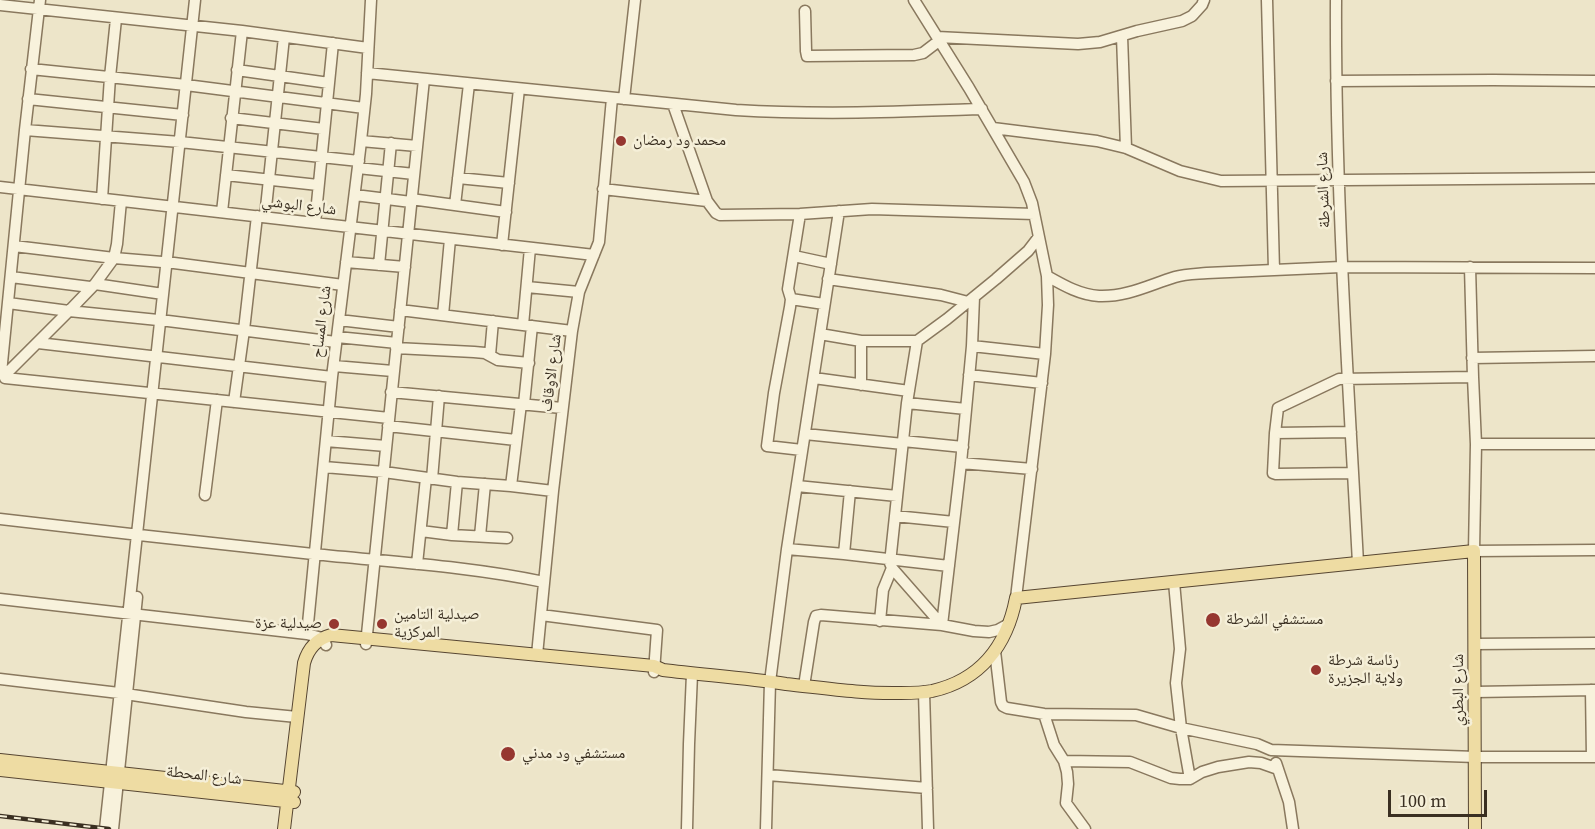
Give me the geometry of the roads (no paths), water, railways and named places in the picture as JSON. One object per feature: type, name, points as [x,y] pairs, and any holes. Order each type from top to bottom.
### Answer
[{"type":"main road","points":[[490,654],[537,655],[878,693],[924,692],[960,680],[979,667],[995,651],[1006,634],[1016,598],[1473,552]]},
{"type":"main road","name":"شارع البطري","points":[[1473,552],[1475,829]]},
{"type":"main road","points":[[284,829],[311,665],[324,641]]},
{"type":"main road","points":[[291,829],[297,717],[306,657],[315,643],[366,641],[657,669]]},
{"type":"main road","points":[[0,760],[114,778]]},
{"type":"main road","points":[[0,770],[114,778]]},
{"type":"main road","name":"شارع المحطة","points":[[114,778],[291,797]]},
{"type":"street","points":[[195,0],[196,27]]},
{"type":"street","points":[[105,829],[114,778],[196,27],[202,0]]},
{"type":"street","name":"شارع المساح","points":[[307,634],[333,371],[361,141],[371,0]]},
{"type":"street","name":"شارع الاوقاف","points":[[537,655],[572,331],[579,292],[599,242],[603,189],[635,0]]},
{"type":"street","points":[[914,0],[1024,182],[1029,193],[1047,276],[1045,354],[1016,598]]},
{"type":"street","points":[[805,11],[807,56],[914,55],[923,53],[938,39],[1078,44],[1100,42],[1182,21],[1192,16],[1204,0]]},
{"type":"street","points":[[1267,0],[1274,270]]},
{"type":"street","name":"شارع الشرطة","points":[[1336,0],[1335,81],[1341,267],[1359,563]]},
{"type":"street","points":[[0,5],[39,5],[116,19],[242,31],[368,48]]},
{"type":"street","points":[[2,377],[39,5]]},
{"type":"street","points":[[102,200],[116,19]]},
{"type":"street","points":[[222,212],[242,31]]},
{"type":"street","points":[[1122,36],[1126,148]]},
{"type":"street","points":[[234,402],[250,273],[269,180],[284,37]]},
{"type":"street","points":[[315,223],[333,43]]},
{"type":"street","points":[[31,69],[190,85],[364,108]]},
{"type":"street","points":[[237,70],[329,83]]},
{"type":"street","points":[[367,73],[790,114],[862,114],[981,109]]},
{"type":"street","points":[[366,641],[423,79]]},
{"type":"street","points":[[1335,81],[1595,81]]},
{"type":"street","points":[[455,206],[469,84]]},
{"type":"street","points":[[184,142],[183,115],[190,85]]},
{"type":"street","points":[[502,245],[519,89]]},
{"type":"street","points":[[28,99],[183,115]]},
{"type":"street","points":[[673,104],[707,201],[720,215],[800,214],[872,209],[1034,214]]},
{"type":"street","points":[[231,118],[324,129]]},
{"type":"street","points":[[993,128],[1097,141],[1126,148],[1180,171],[1221,181],[1595,178]]},
{"type":"street","points":[[25,130],[184,142],[321,157],[414,174]]},
{"type":"street","points":[[361,141],[417,146]]},
{"type":"street","points":[[379,265],[391,143]]},
{"type":"street","points":[[226,175],[318,185]]},
{"type":"street","points":[[458,178],[509,183]]},
{"type":"street","name":"شارع البوشي","points":[[0,187],[594,255]]},
{"type":"street","points":[[603,189],[707,201]]},
{"type":"street","points":[[354,195],[506,212]]},
{"type":"street","points":[[2,377],[69,311],[114,258],[121,201]]},
{"type":"street","points":[[766,829],[770,681],[796,486],[839,211]]},
{"type":"street","points":[[800,214],[788,290],[790,299],[767,446],[802,450]]},
{"type":"street","points":[[443,315],[450,238]]},
{"type":"street","points":[[820,334],[861,340],[917,341],[971,300],[1028,251],[1038,238]]},
{"type":"street","points":[[14,246],[170,262],[344,285]]},
{"type":"street","points":[[511,486],[529,363],[527,287],[530,248]]},
{"type":"street","points":[[794,256],[831,264]]},
{"type":"street","points":[[164,321],[163,294],[170,262]]},
{"type":"street","points":[[346,262],[405,267]]},
{"type":"street","points":[[1047,276],[1064,286],[1097,296],[1130,293],[1185,275],[1341,267],[1595,268]]},
{"type":"street","points":[[1470,267],[1476,444],[1473,552],[1595,550]]},
{"type":"street","points":[[11,277],[163,294]]},
{"type":"street","points":[[828,279],[971,300]]},
{"type":"street","points":[[527,287],[579,292]]},
{"type":"street","points":[[790,299],[824,304]]},
{"type":"street","points":[[942,625],[963,447],[972,346],[971,300]]},
{"type":"street","points":[[8,303],[432,351],[474,352],[490,355],[498,360],[529,363]]},
{"type":"street","points":[[400,310],[572,331]]},
{"type":"street","points":[[339,320],[399,327]]},
{"type":"street","points":[[490,355],[493,321]]},
{"type":"street","points":[[861,340],[861,385]]},
{"type":"street","points":[[880,621],[884,590],[891,563],[907,403],[917,341]]},
{"type":"street","points":[[38,343],[239,366],[333,371],[393,371]]},
{"type":"street","points":[[972,346],[1045,354]]},
{"type":"street","points":[[1472,358],[1595,356]]},
{"type":"street","points":[[969,375],[1042,383]]},
{"type":"street","points":[[2,377],[329,412],[436,432],[516,440]]},
{"type":"street","points":[[1353,473],[1273,473],[1278,408],[1336,380],[1473,377]]},
{"type":"street","points":[[814,378],[909,391]]},
{"type":"street","points":[[391,392],[562,408]]},
{"type":"street","points":[[417,564],[439,396]]},
{"type":"street","points":[[205,495],[217,400]]},
{"type":"street","points":[[907,403],[966,409]]},
{"type":"street","points":[[1275,433],[1351,432]]},
{"type":"street","points":[[805,434],[963,447]]},
{"type":"street","points":[[326,441],[386,446]]},
{"type":"street","points":[[1476,444],[1595,444]]},
{"type":"street","points":[[961,463],[1032,469]]},
{"type":"street","points":[[324,466],[553,491]]},
{"type":"street","points":[[452,535],[457,482]]},
{"type":"street","points":[[480,536],[485,484]]},
{"type":"street","points":[[796,486],[897,496]]},
{"type":"street","points":[[844,554],[850,491]]},
{"type":"street","points":[[895,516],[954,522]]},
{"type":"street","points":[[0,519],[506,574],[544,582]]},
{"type":"street","points":[[421,531],[507,538]]},
{"type":"street","points":[[787,549],[844,554],[891,563],[949,566]]},
{"type":"street","points":[[891,563],[942,625]]},
{"type":"street","points":[[1174,582],[1180,649],[1176,683],[1190,779]]},
{"type":"street","points":[[0,599],[307,634],[324,641]]},
{"type":"street","points":[[541,615],[657,630],[657,669]]},
{"type":"street","points":[[804,686],[816,616],[942,625],[989,632],[1009,624]]},
{"type":"street","points":[[1475,644],[1595,643]]},
{"type":"street","points":[[995,651],[1001,702],[1006,708],[1044,714],[1136,715],[1181,728],[1257,744],[1271,750],[1476,757],[1593,757],[1593,690],[1475,692]]},
{"type":"street","points":[[687,829],[692,674]]},
{"type":"street","points":[[0,680],[123,693],[246,712],[297,717]]},
{"type":"street","points":[[924,692],[928,829]]},
{"type":"street","points":[[1044,714],[1054,745],[1064,761],[1068,784],[1066,802],[1084,829]]},
{"type":"street","points":[[1271,750],[1289,802],[1293,829]]},
{"type":"street","points":[[1064,761],[1130,762],[1172,777],[1190,779],[1218,767],[1249,762],[1261,763],[1278,769]]},
{"type":"street","points":[[768,775],[927,788]]},
{"type":"street","points":[[113,829],[114,778]]},
{"type":"railway","points":[[0,816],[109,829]]},
{"type":"place","name":"محمد ود رمضان","points":[[621,141]]},
{"type":"place","name":"مستشفي الشرطة","points":[[1213,620]]},
{"type":"place","name":"صيدلية عزة","points":[[334,624]]},
{"type":"place","name":"صيدلية التامين المركزية","points":[[382,624]]},
{"type":"place","name":"رئاسة شرطة ولاية الجزيرة","points":[[1316,670]]},
{"type":"place","name":"مستشفي ود مدني","points":[[508,754]]}]
